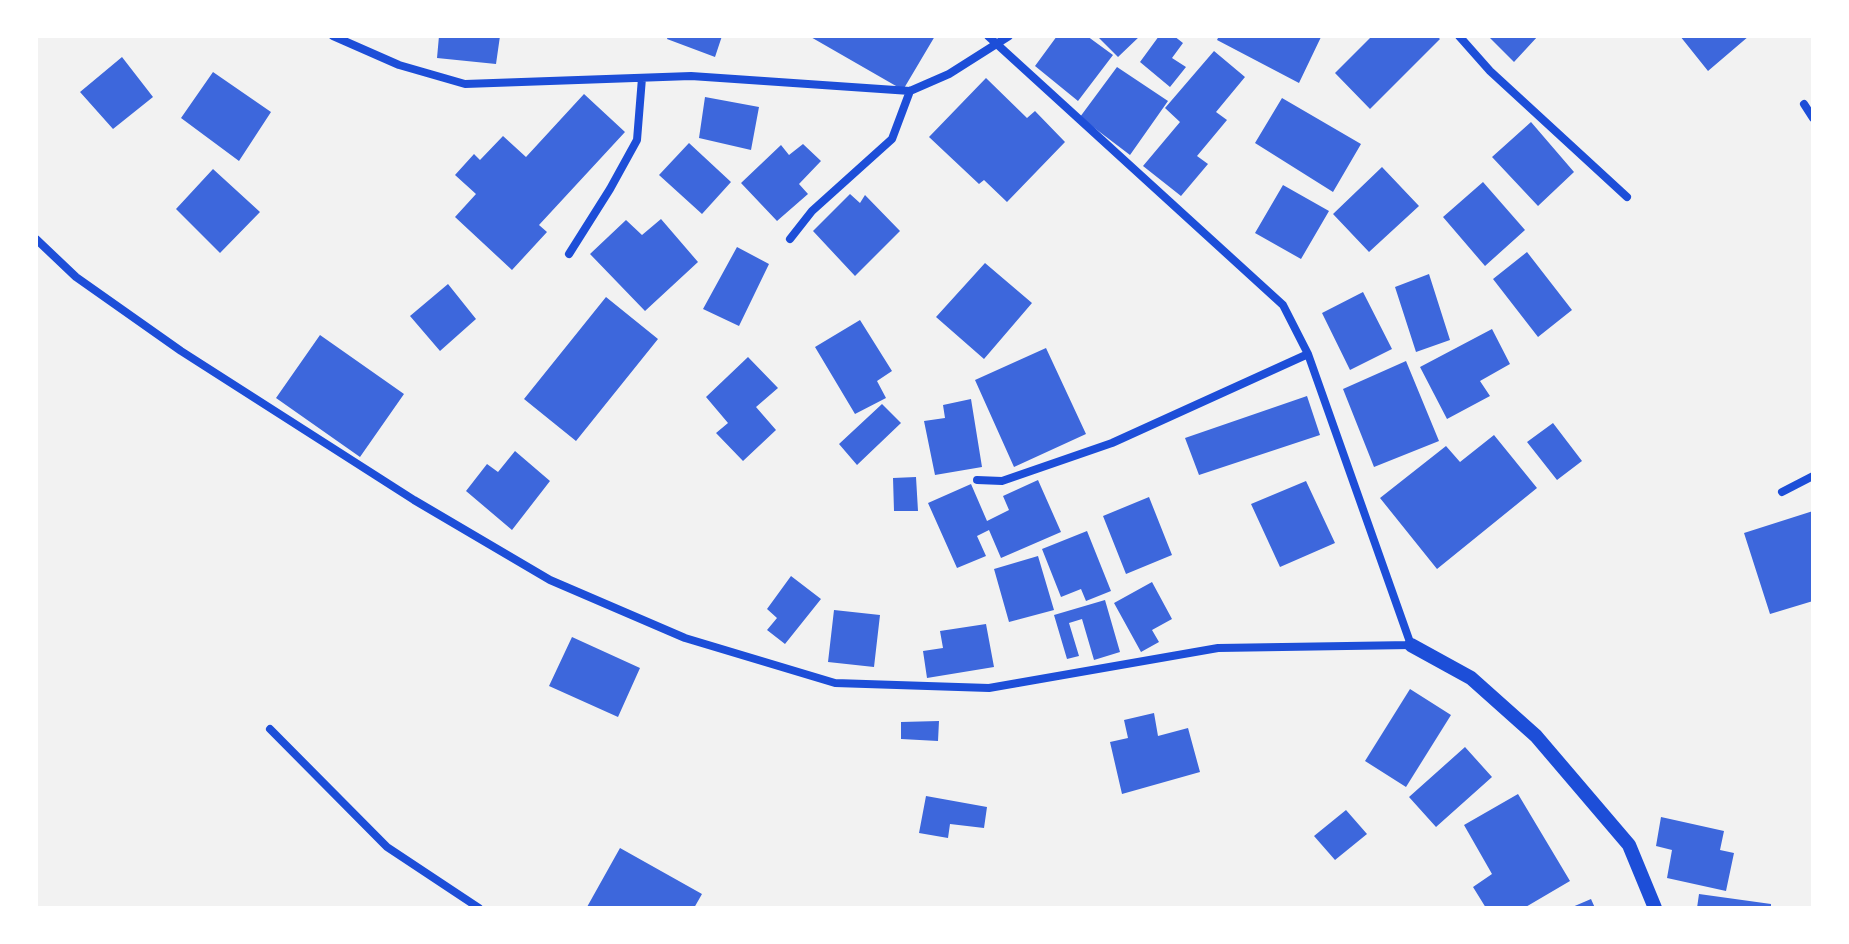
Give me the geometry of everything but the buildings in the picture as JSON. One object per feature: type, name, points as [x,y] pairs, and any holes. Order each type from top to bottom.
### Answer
[{"type":"street","points":[[333,36],[399,65],[465,84],[691,76],[910,91],[949,74],[1009,36]]},
{"type":"street","points":[[988,36],[1283,305],[1308,354],[1411,645]]},
{"type":"street","points":[[1459,36],[1490,71],[1627,197]]},
{"type":"street","points":[[569,254],[637,140],[642,78]]},
{"type":"street","points":[[790,239],[812,211],[892,139],[910,91]]},
{"type":"street","points":[[1804,104],[1813,118]]},
{"type":"street","points":[[36,239],[76,277],[181,351],[414,500],[550,580],[685,638],[835,683],[989,688],[1218,648],[1411,645],[1471,678],[1536,736],[1629,845],[1655,908]]},
{"type":"street","points":[[977,480],[1002,481],[1112,443],[1308,354]]},
{"type":"street","points":[[1782,492],[1813,476]]},
{"type":"street","points":[[270,729],[387,847],[479,908]]}]
